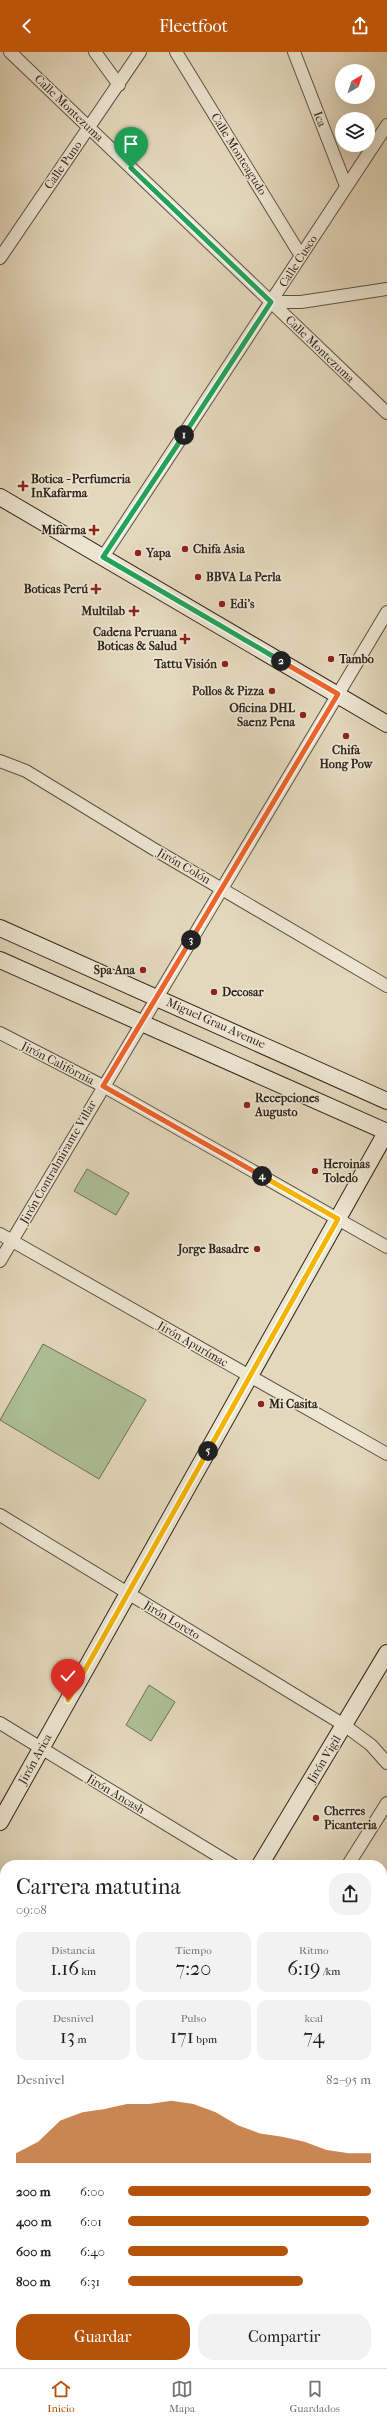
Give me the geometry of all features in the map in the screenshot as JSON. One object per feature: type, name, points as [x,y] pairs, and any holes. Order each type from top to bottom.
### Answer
[{"type":"main road","points":[[0,497],[387,724]]},
{"type":"main road","name":"Miguel Grau Avenue","points":[[0,928],[157,996],[387,1100]]},
{"type":"main road","points":[[0,960],[387,1131]]},
{"type":"main road","name":"Jirón Arica","points":[[0,1822],[387,1131]]},
{"type":"main road","name":"Jirón Vigil","points":[[263,1860],[387,1654]]},
{"type":"street","name":"Calle Montezuma","points":[[10,52],[387,413]]},
{"type":"street","points":[[95,52],[119,85]]},
{"type":"street","name":"Calle Puno","points":[[0,258],[90,128],[140,52]]},
{"type":"street","name":"Calle Monteagudo","points":[[176,52],[301,256]]},
{"type":"street","name":"Ica","points":[[294,52],[346,186]]},
{"type":"street","name":"Calle Cusco","points":[[103,557],[387,125]]},
{"type":"street","points":[[271,302],[301,302],[387,289]]},
{"type":"street","name":"Jirón Contralmirante Villar","points":[[0,1261],[221,888],[242,857],[387,612]]},
{"type":"street","name":"Jirón Colón","points":[[0,760],[26,771],[387,986]]},
{"type":"street","name":"Jirón California","points":[[0,1034],[103,1086],[387,1247]]},
{"type":"street","name":"Jirón Apurímac","points":[[0,1234],[387,1454]]},
{"type":"street","name":"Jirón Loreto","points":[[0,1515],[344,1725],[371,1746],[387,1763]]},
{"type":"street","name":"Jirón Ancash","points":[[0,1723],[225,1860]]},
{"type":"street","points":[[351,1860],[387,1803]]},
{"type":"green space","points":[[87,1169],[129,1193],[116,1215],[74,1191]]},
{"type":"green space","points":[[43,1344],[146,1400],[99,1479],[0,1420]]},
{"type":"green space","points":[[149,1685],[175,1702],[151,1741],[126,1725]]},
{"type":"place","name":"Botica - Perfumeria InKafarma","points":[[23,486]]},
{"type":"place","name":"Mifarma","points":[[94,530]]},
{"type":"place","name":"Chifa Asia","points":[[185,549]]},
{"type":"place","name":"Yapa","points":[[138,553]]},
{"type":"place","name":"BBVA La Perla","points":[[198,577]]},
{"type":"place","name":"Boticas Perú","points":[[96,589]]},
{"type":"place","name":"Edi's","points":[[222,604]]},
{"type":"place","name":"Multilab","points":[[134,611]]},
{"type":"place","name":"Cadena Peruana Boticas & Salud","points":[[185,639]]},
{"type":"place","name":"Tambo","points":[[331,659]]},
{"type":"place","name":"Tattu Visión","points":[[225,664]]},
{"type":"place","name":"Pollos & Pizza","points":[[272,691]]},
{"type":"place","name":"Oficina DHL Saenz Pena","points":[[303,715]]},
{"type":"place","name":"Chifa Hong Pow","points":[[346,736]]},
{"type":"place","name":"Spa Ana","points":[[143,970]]},
{"type":"place","name":"Decosar","points":[[214,992]]},
{"type":"place","name":"Recepciones Augusto","points":[[247,1105]]},
{"type":"place","name":"Heroinas Toledo","points":[[315,1171]]},
{"type":"place","name":"Jorge Basadre","points":[[257,1249]]},
{"type":"place","name":"Mi Casita","points":[[261,1404]]},
{"type":"place","name":"Cherres Picanteria","points":[[316,1818]]},
{"type":"route","points":[[68,1700],[338,1219],[103,1086],[221,888],[242,857],[338,694],[103,557],[271,302],[131,168]]}]
